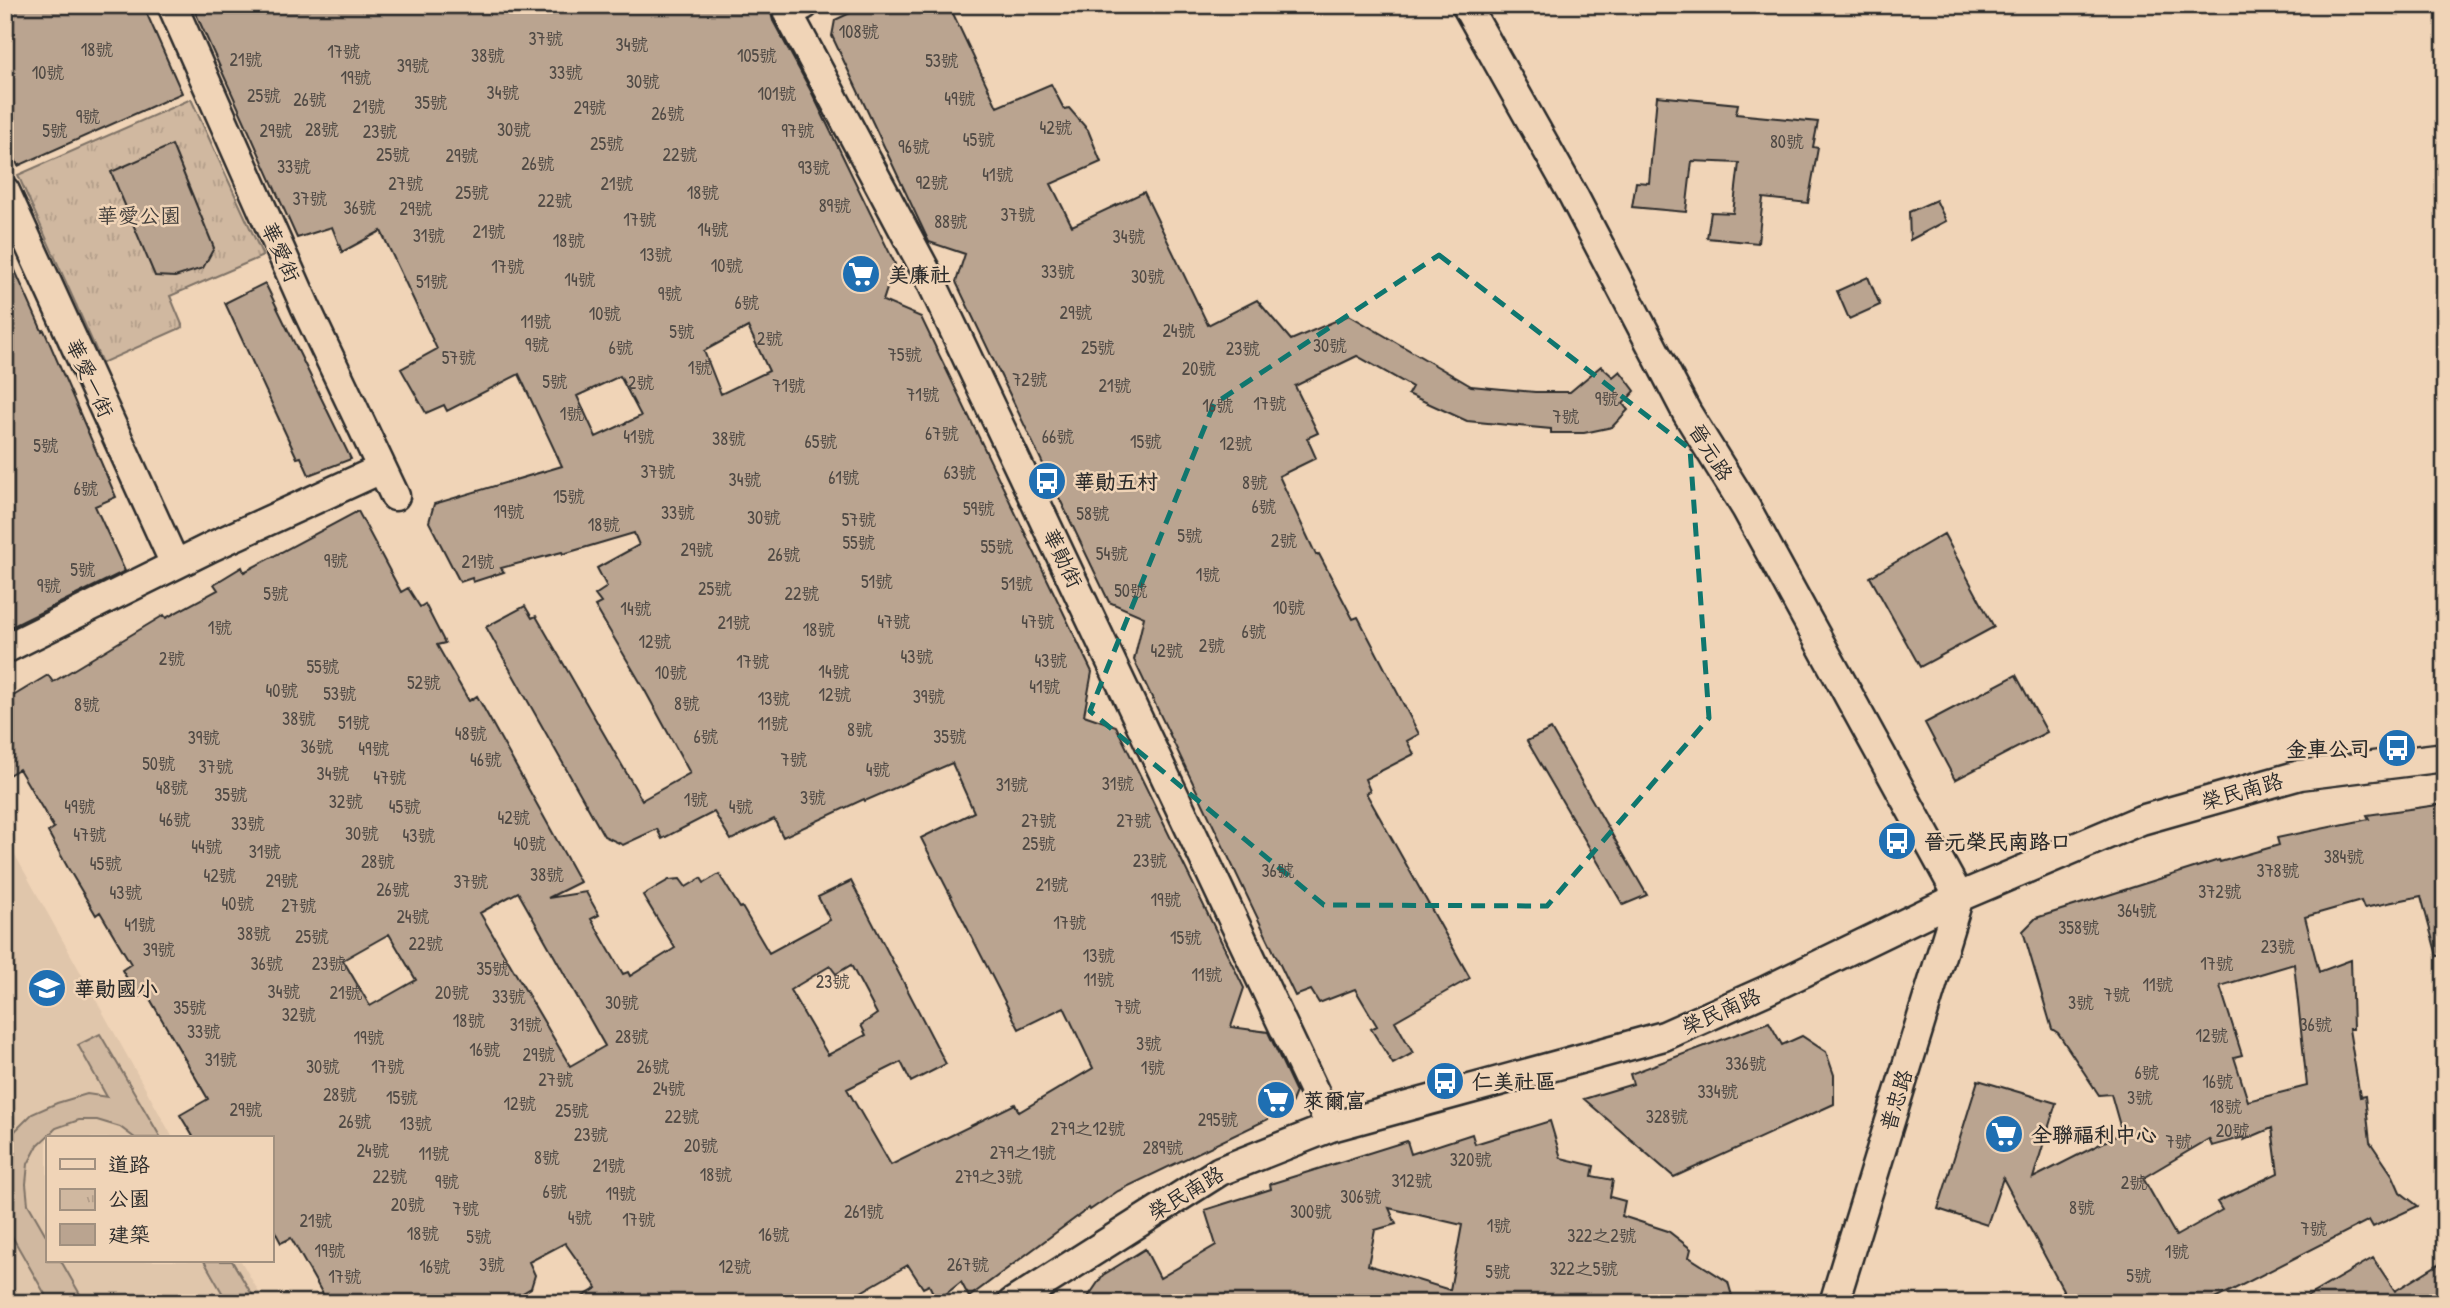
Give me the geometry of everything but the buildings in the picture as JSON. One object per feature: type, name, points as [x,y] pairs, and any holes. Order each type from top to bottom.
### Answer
[{"type":"street","name":"華愛街","points":[[172,5],[295,284],[395,496]]},
{"type":"street","name":"華勛街","points":[[804,5],[788,13],[930,279],[1331,1127]]},
{"type":"street","name":"晉元路","points":[[1466,5],[1574,197],[1687,413],[1746,508],[1959,897]]},
{"type":"street","name":"華愛一街","points":[[5,191],[175,565]]},
{"type":"street","points":[[5,649],[175,565],[381,469]]},
{"type":"street","name":"榮民南路","points":[[1012,1303],[1220,1171],[1331,1127],[1664,1036],[1765,991],[1959,897],[2141,820],[2300,775],[2445,757]]},
{"type":"street","name":"普忠路","points":[[1834,1303],[1959,897]]},
{"type":"highlighted area","points":[[1439,255],[1690,449],[1709,718],[1547,906],[1324,905],[1090,711],[1214,404]]},
{"type":"shaded area","name":"華勛國小","points":[[5,837],[172,1136],[46,1136],[46,1262],[242,1262],[265,1303],[5,1303]]},
{"type":"green space","name":"華愛公園","points":[[191,99],[263,256],[170,296],[183,327],[102,363],[18,175]]},
{"type":"green space","points":[[100,1034],[160,1136],[132,1136],[120,1127],[97,1120],[79,1120],[56,1128],[38,1145],[28,1164],[28,1204],[46,1235],[46,1262],[62,1262],[85,1303],[50,1303],[5,1224],[5,1158],[14,1132],[32,1114],[87,1094],[107,1097],[78,1045]]},
{"type":"green space","points":[[205,1262],[233,1262],[257,1303],[228,1303]]},
{"type":"place","name":"美廉社","points":[[861,274]]},
{"type":"place","name":"華勛五村","points":[[1047,481]]},
{"type":"place","name":"金車公司","points":[[2397,748]]},
{"type":"place","name":"晉元榮民南路口","points":[[1897,841]]},
{"type":"place","name":"華勛國小","points":[[47,988]]},
{"type":"place","name":"仁美社區","points":[[1445,1081]]},
{"type":"place","name":"萊爾富","points":[[1276,1100]]},
{"type":"place","name":"全聯福利中心","points":[[2004,1134]]}]
